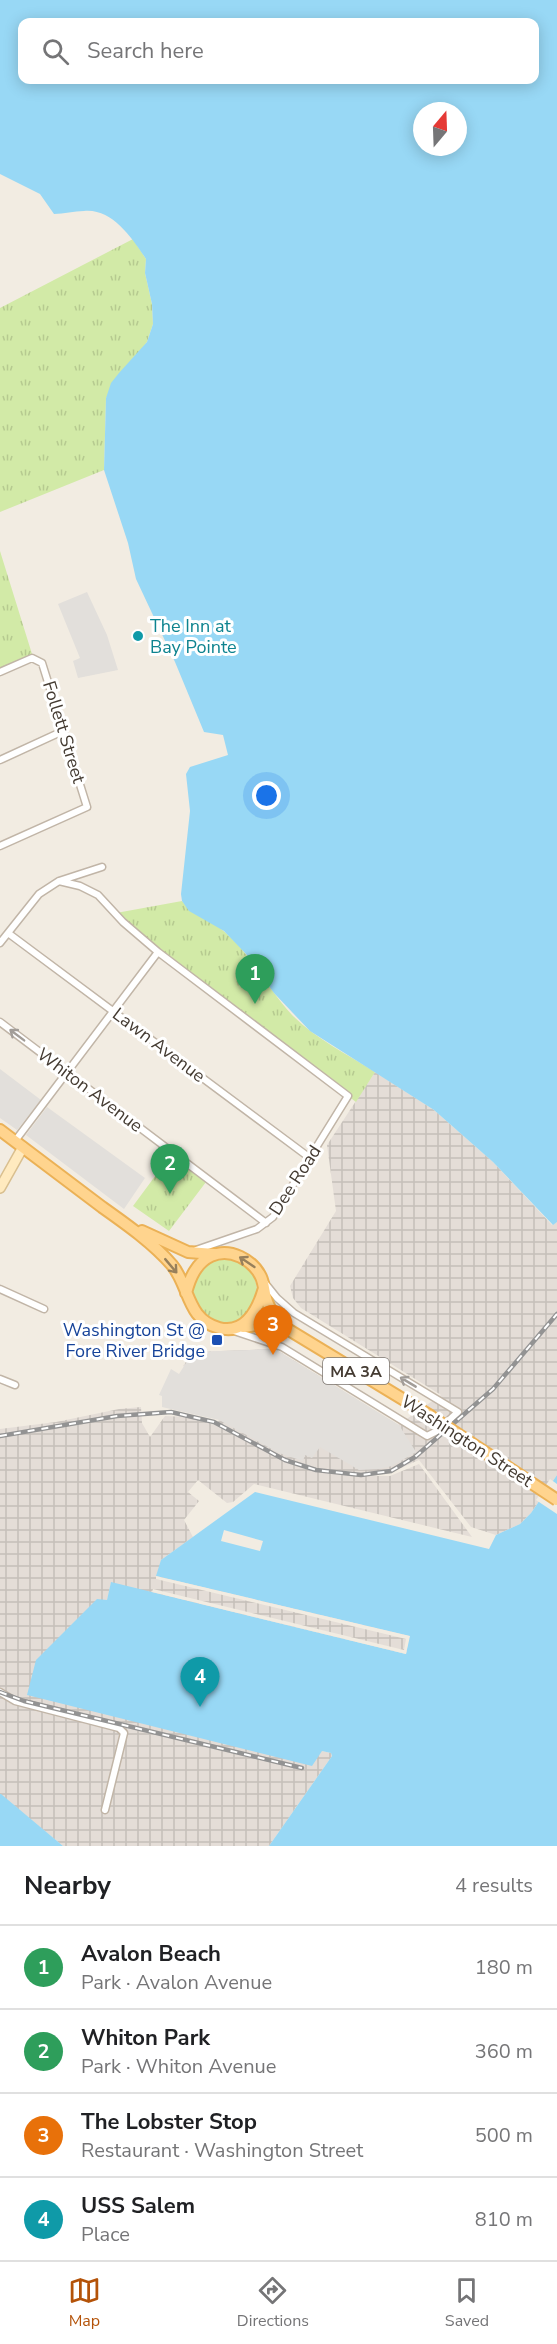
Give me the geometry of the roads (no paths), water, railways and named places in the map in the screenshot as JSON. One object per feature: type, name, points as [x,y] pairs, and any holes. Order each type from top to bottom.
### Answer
[{"type":"main road","name":"MA 3A","points":[[0,1130],[115,1216],[172,1265],[182,1281],[190,1305],[206,1322],[218,1328],[232,1329]]},
{"type":"main road","points":[[0,1188],[19,1144]]},
{"type":"main road","name":"MA 3A","points":[[115,1216],[164,1243],[188,1252],[232,1254],[242,1258],[252,1264],[263,1283]]},
{"type":"main road","points":[[186,1294],[190,1279],[197,1267],[208,1257],[216,1254]]},
{"type":"main road","points":[[232,1329],[252,1316],[263,1283]]},
{"type":"main road","name":"Washington Street","points":[[263,1283],[269,1307],[284,1327],[496,1457],[557,1500]]},
{"type":"main road","name":"Washington Street","points":[[232,1329],[258,1325],[284,1327]]},
{"type":"street","name":"Follett Street","points":[[0,672],[32,658],[38,660],[45,668],[87,807],[0,846]]},
{"type":"street","points":[[0,760],[63,731]]},
{"type":"street","points":[[0,943],[39,894],[59,881],[102,867]]},
{"type":"street","points":[[19,1144],[67,1073],[158,952],[123,922],[99,895],[81,885],[59,881]]},
{"type":"street","name":"Lawn Avenue","points":[[8,933],[310,1158]]},
{"type":"street","name":"Dee Road","points":[[158,952],[348,1096],[279,1209],[266,1223],[249,1232],[188,1252]]},
{"type":"street","name":"Whiton Avenue","points":[[0,1022],[266,1223]]},
{"type":"street","points":[[232,1329],[282,1347],[427,1436],[437,1431],[458,1413],[294,1313],[263,1283]]},
{"type":"street","points":[[0,1289],[44,1310]]},
{"type":"street","points":[[0,1379],[15,1385]]},
{"type":"street","points":[[0,1692],[15,1701],[119,1728],[124,1733],[105,1810]]},
{"type":"water","points":[[0,0],[557,0],[557,1222],[553,1225],[493,1162],[434,1110],[310,1031],[274,993],[246,954],[224,931],[189,911],[182,901],[190,811],[186,774],[190,767],[228,755],[223,735],[204,732],[175,662],[136,579],[128,543],[104,470],[106,398],[111,383],[147,342],[153,324],[152,304],[145,273],[146,259],[128,234],[104,214],[80,211],[54,214],[40,194],[0,174]]},
{"type":"water","points":[[557,1475],[557,1846],[269,1846],[332,1756],[331,1753],[322,1751],[312,1766],[27,1695],[36,1660],[97,1599],[107,1600],[111,1582],[406,1654],[409,1636],[156,1576],[161,1560],[255,1492],[489,1549],[496,1535],[520,1524],[531,1513]]},
{"type":"water","points":[[1,1794],[63,1846],[0,1846]]},
{"type":"railway","points":[[0,1436],[117,1416],[171,1412],[214,1422],[285,1460],[316,1470],[361,1475],[391,1471],[415,1457],[493,1389],[557,1314]]},
{"type":"railway","points":[[0,1692],[24,1701],[302,1768]]},
{"type":"place","name":"The Inn at Bay Pointe","points":[[138,636]]},
{"type":"place","name":"Avalon Beach","points":[[255,1004]]},
{"type":"place","name":"Whiton Park","points":[[170,1194]]},
{"type":"place","name":"Washington St @ Fore River Bridge","points":[[217,1340]]},
{"type":"place","name":"The Lobster Stop","points":[[273,1355]]},
{"type":"place","name":"USS Salem","points":[[200,1707]]}]
